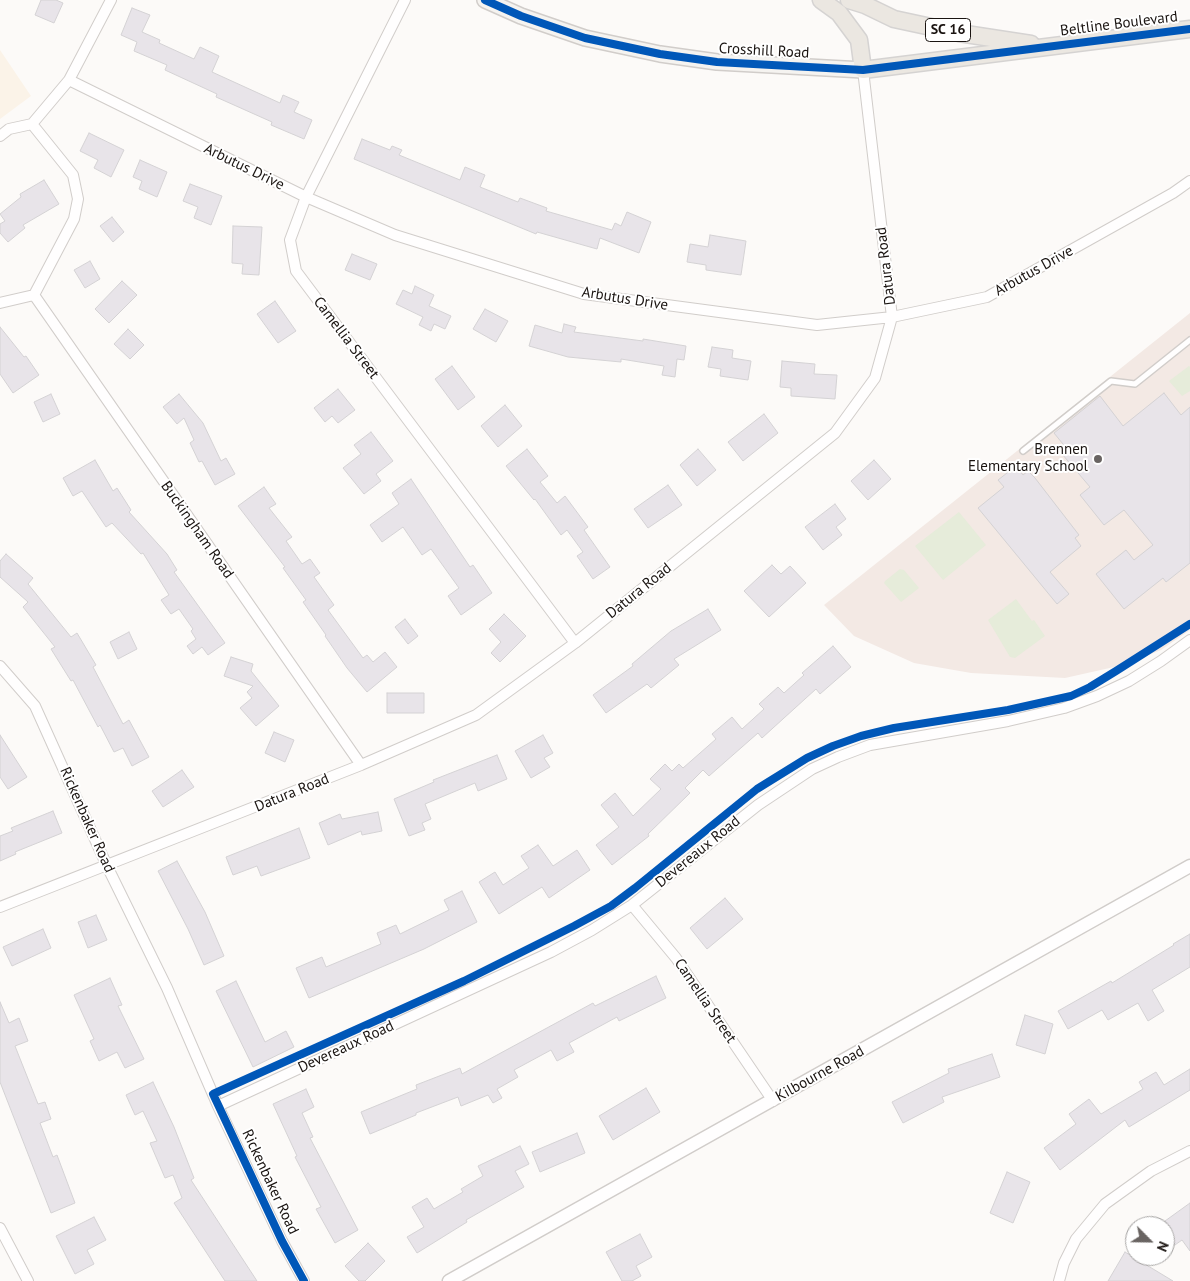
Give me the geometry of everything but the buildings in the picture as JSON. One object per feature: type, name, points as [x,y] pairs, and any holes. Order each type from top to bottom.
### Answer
[{"type":"main road","name":"Crosshill Road","points":[[484,0],[521,16],[585,38],[660,54],[718,62],[863,70],[1050,47]]},
{"type":"main road","name":"Datura Road","points":[[821,0],[839,13],[859,40],[863,70]]},
{"type":"main road","name":"SC 16","points":[[849,0],[865,5],[894,19],[959,33],[1050,47]]},
{"type":"main road","name":"Beltline Boulevard","points":[[1050,47],[1190,29]]},
{"type":"street","points":[[0,136],[9,129],[32,124],[69,80],[111,0]]},
{"type":"street","name":"Camellia Street","points":[[405,0],[306,197],[290,240],[296,271],[575,643]]},
{"type":"street","name":"Datura Road","points":[[0,907],[361,765],[476,715],[575,643],[835,433],[875,378],[892,318],[863,70]]},
{"type":"street","name":"Arbutus Drive","points":[[69,80],[306,197],[395,235],[584,294],[817,325],[892,318],[987,297],[1173,193],[1190,181]]},
{"type":"street","points":[[0,303],[34,295],[74,219],[78,199],[73,175],[32,124]]},
{"type":"street","name":"Buckingham Road","points":[[34,295],[361,765]]},
{"type":"street","name":"Devereaux Road","points":[[218,1106],[551,952],[592,930],[632,905],[758,805],[812,768],[870,745],[1064,708],[1097,696],[1129,680],[1161,661],[1190,640]]},
{"type":"street","name":"Rickenbaker Road","points":[[0,666],[36,706],[107,866],[167,988],[218,1106],[282,1241],[304,1281]]},
{"type":"street","name":"Kilbourne Road","points":[[449,1281],[1190,866]]},
{"type":"street","name":"Camellia Street","points":[[632,905],[676,958],[773,1101]]},
{"type":"street","points":[[1059,1281],[1064,1263],[1076,1239],[1105,1204],[1151,1171],[1190,1151]]},
{"type":"street","points":[[0,1228],[28,1281]]},
{"type":"lane","points":[[1023,452],[1111,381],[1135,384],[1190,340]]},
{"type":"shaded area","points":[[0,50],[31,96],[0,119]]},
{"type":"shaded area","name":"Brennen Elementary School","points":[[1190,313],[1190,630],[1161,650],[1123,665],[1065,678],[971,673],[914,663],[854,636],[824,605]]},
{"type":"green space","points":[[1189,366],[1190,391],[1182,396],[1169,381]]},
{"type":"green space","points":[[959,512],[986,545],[943,580],[915,546]]},
{"type":"green space","points":[[900,569],[904,570],[919,588],[901,602],[884,583]]},
{"type":"green space","points":[[1016,599],[1045,636],[1015,658],[1010,657],[988,620]]},
{"type":"cycle path","points":[[485,0],[521,16],[585,38],[660,54],[717,62],[863,70],[1190,29]]},
{"type":"cycle path","points":[[304,1281],[282,1241],[213,1094],[464,981],[611,906],[757,789],[807,758],[861,736],[894,728],[1008,710],[1071,696],[1090,687],[1190,624]]},
{"type":"place","name":"Brennen Elementary School","points":[[1098,459]]}]
